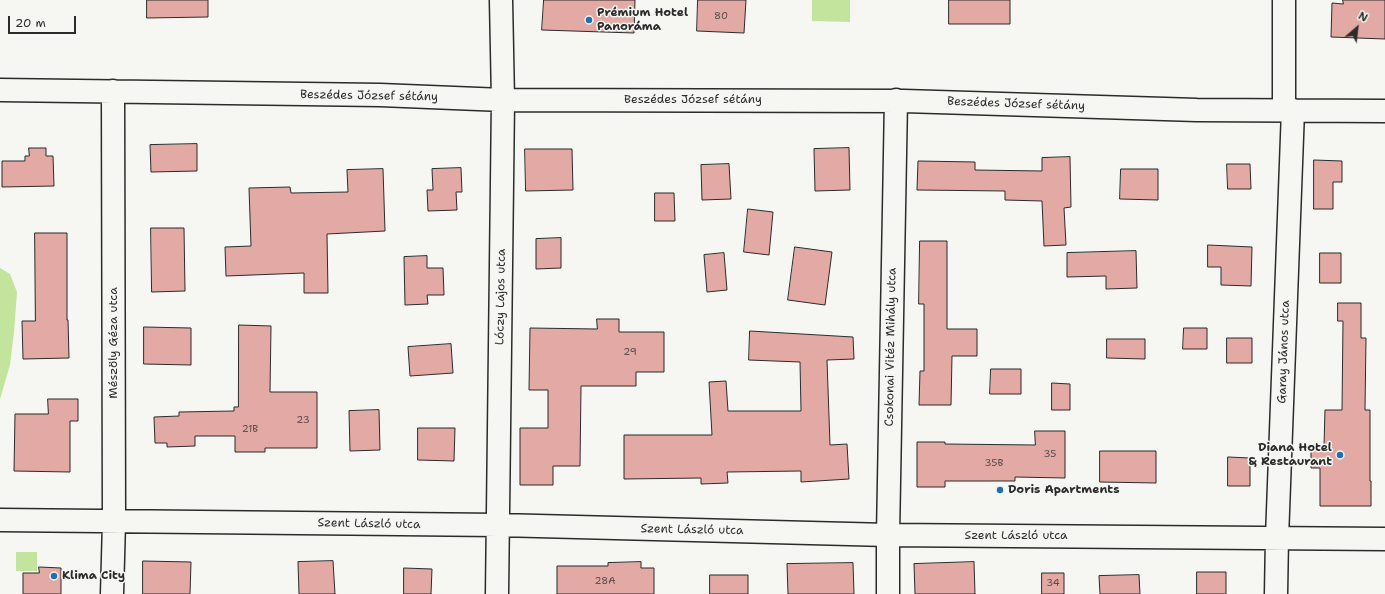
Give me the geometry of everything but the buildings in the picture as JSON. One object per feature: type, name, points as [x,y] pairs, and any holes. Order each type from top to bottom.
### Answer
[{"type":"street","name":"Lóczy Lajos utca","points":[[497,594],[503,100],[501,0]]},
{"type":"street","name":"Garay János utca","points":[[1276,594],[1289,110],[1284,0]]},
{"type":"street","name":"Beszédes József sétány","points":[[0,90],[380,95],[503,100],[896,100],[1190,110],[1385,111]]},
{"type":"street","name":"Mészöly Géza utca","points":[[112,594],[114,522],[113,91]]},
{"type":"street","name":"Csokonai Vitéz Mihály utca","points":[[888,594],[896,100]]},
{"type":"street","name":"Szent László utca","points":[[0,520],[499,525],[888,535],[1385,539]]},
{"type":"green space","points":[[812,0],[850,0],[850,22],[812,21]]},
{"type":"green space","points":[[0,268],[10,274],[17,292],[10,365],[0,399]]},
{"type":"green space","points":[[16,552],[37,552],[37,571],[16,571]]},
{"type":"place","name":"Prémium Hotel Panoráma","points":[[589,20]]},
{"type":"place","name":"Diana Hotel & Restaurant","points":[[1340,455]]},
{"type":"place","name":"Doris Apartments","points":[[1000,490]]},
{"type":"place","name":"Klima City","points":[[54,576]]}]
